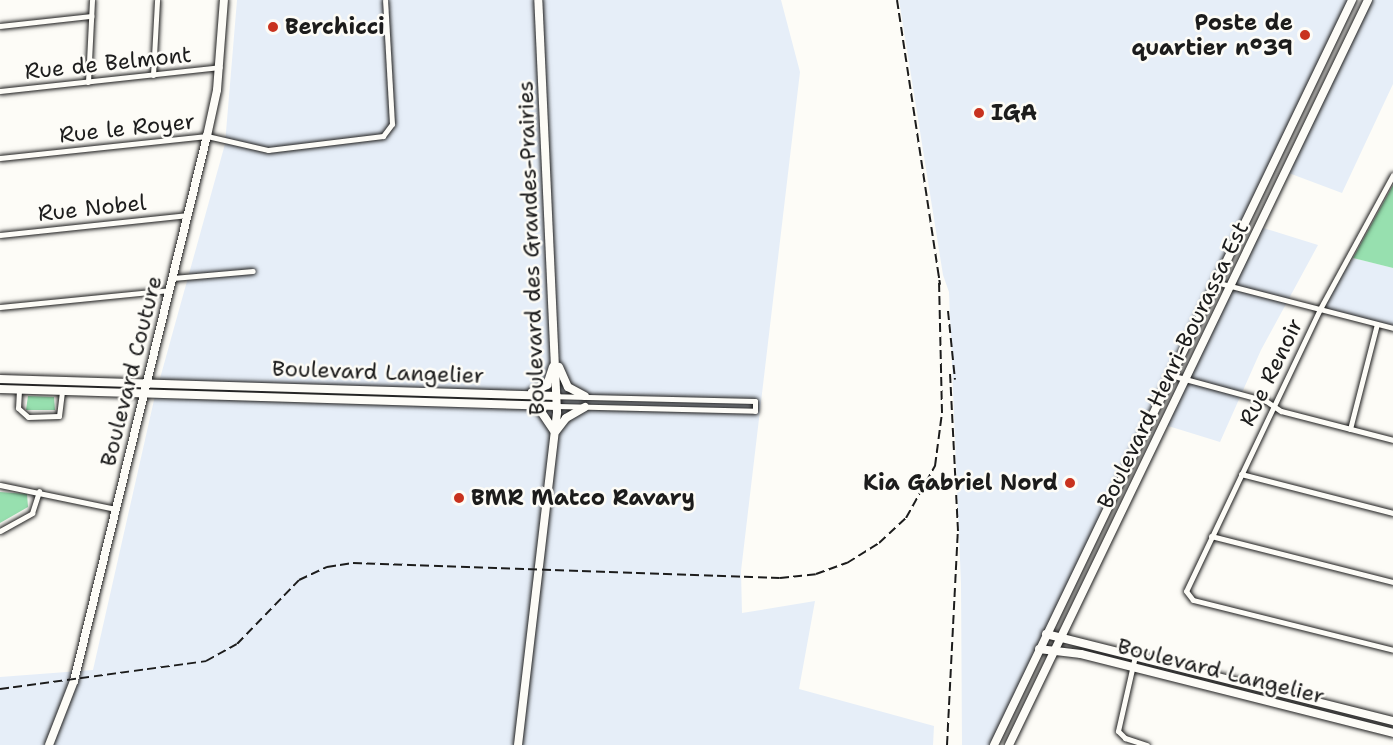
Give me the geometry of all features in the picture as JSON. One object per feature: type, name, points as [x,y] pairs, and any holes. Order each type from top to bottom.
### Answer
[{"type":"main road","name":"Boulevard Couture","points":[[49,745],[74,681],[207,136],[220,68],[224,0]]},
{"type":"main road","name":"Boulevard des Grandes-Prairies","points":[[518,745],[558,396],[538,0]]},
{"type":"main road","name":"Boulevard Henri-Bourassa Est","points":[[994,745],[1039,648],[1219,283],[1352,0]]},
{"type":"main road","name":"Boulevard Henri-Bourassa Est","points":[[1009,745],[1054,648],[1232,287],[1368,0]]},
{"type":"main road","points":[[518,395],[547,385],[556,354]]},
{"type":"main road","points":[[556,354],[568,387],[585,396]]},
{"type":"main road","name":"Boulevard Langelier","points":[[0,379],[558,396]]},
{"type":"main road","name":"Boulevard Langelier","points":[[0,389],[557,406]]},
{"type":"main road","points":[[531,405],[540,410],[555,432],[566,418],[585,406]]},
{"type":"main road","name":"Boulevard Langelier","points":[[1046,634],[1393,721]]},
{"type":"main road","name":"Boulevard Langelier","points":[[1039,648],[1054,648],[1393,733]]},
{"type":"street","points":[[88,82],[92,0]]},
{"type":"street","points":[[153,75],[157,0]]},
{"type":"street","name":"Rue le Royer","points":[[0,158],[207,136],[268,150],[388,134],[392,124],[385,0]]},
{"type":"street","points":[[0,26],[91,16]]},
{"type":"street","name":"Rue de Belmont","points":[[0,91],[220,68]]},
{"type":"street","name":"Rue Renoir","points":[[1393,175],[1320,309],[1187,588],[1187,595],[1193,600],[1393,650]]},
{"type":"street","name":"Rue Nobel","points":[[0,234],[188,215]]},
{"type":"street","points":[[172,278],[253,272]]},
{"type":"street","points":[[1219,283],[1393,328]]},
{"type":"street","points":[[0,307],[170,290]]},
{"type":"street","points":[[1350,429],[1377,324]]},
{"type":"street","points":[[1174,376],[1393,440]]},
{"type":"street","points":[[19,390],[19,412],[28,417],[59,416],[62,391]]},
{"type":"street","name":"Boulevard Langelier","points":[[557,406],[755,411],[755,401],[558,396]]},
{"type":"street","points":[[1241,474],[1393,513]]},
{"type":"street","points":[[0,485],[39,491],[116,509]]},
{"type":"street","points":[[0,531],[32,513],[39,491]]},
{"type":"street","points":[[1210,536],[1393,582]]},
{"type":"street","points":[[1135,656],[1118,731],[1125,738],[1147,745]]},
{"type":"shaded area","points":[[237,0],[781,0],[800,72],[741,571],[742,613],[815,601],[799,689],[934,726],[933,745],[0,745],[0,677],[93,670],[154,400],[225,144]]},
{"type":"shaded area","points":[[899,0],[1353,0],[995,745],[962,745],[961,584],[949,292],[943,275]]},
{"type":"shaded area","points":[[1368,0],[1393,0],[1393,84],[1342,193],[1286,172]]},
{"type":"shaded area","points":[[1260,227],[1318,245],[1261,350],[1220,442],[1165,425]]},
{"type":"shaded area","points":[[1353,258],[1393,268],[1393,328],[1320,309]]},
{"type":"green space","points":[[1393,185],[1393,268],[1353,258]]},
{"type":"green space","points":[[28,396],[54,397],[55,410],[26,410]]},
{"type":"green space","points":[[0,492],[27,494],[28,507],[0,523]]},
{"type":"railway","points":[[897,0],[940,285]]},
{"type":"railway","points":[[0,689],[206,661],[237,644],[299,580],[327,567],[353,563],[780,578],[816,574],[847,563],[879,543],[906,518],[935,466],[942,413],[939,276]]},
{"type":"railway","points":[[948,311],[955,380]]},
{"type":"railway","points":[[947,745],[958,531],[950,371]]},
{"type":"place","name":"Berchicci","points":[[273,27]]},
{"type":"place","name":"Poste de quartier n°39","points":[[1305,35]]},
{"type":"place","name":"IGA","points":[[979,113]]},
{"type":"place","name":"Kia Gabriel Nord","points":[[1070,483]]},
{"type":"place","name":"BMR Matco Ravary","points":[[459,498]]}]
